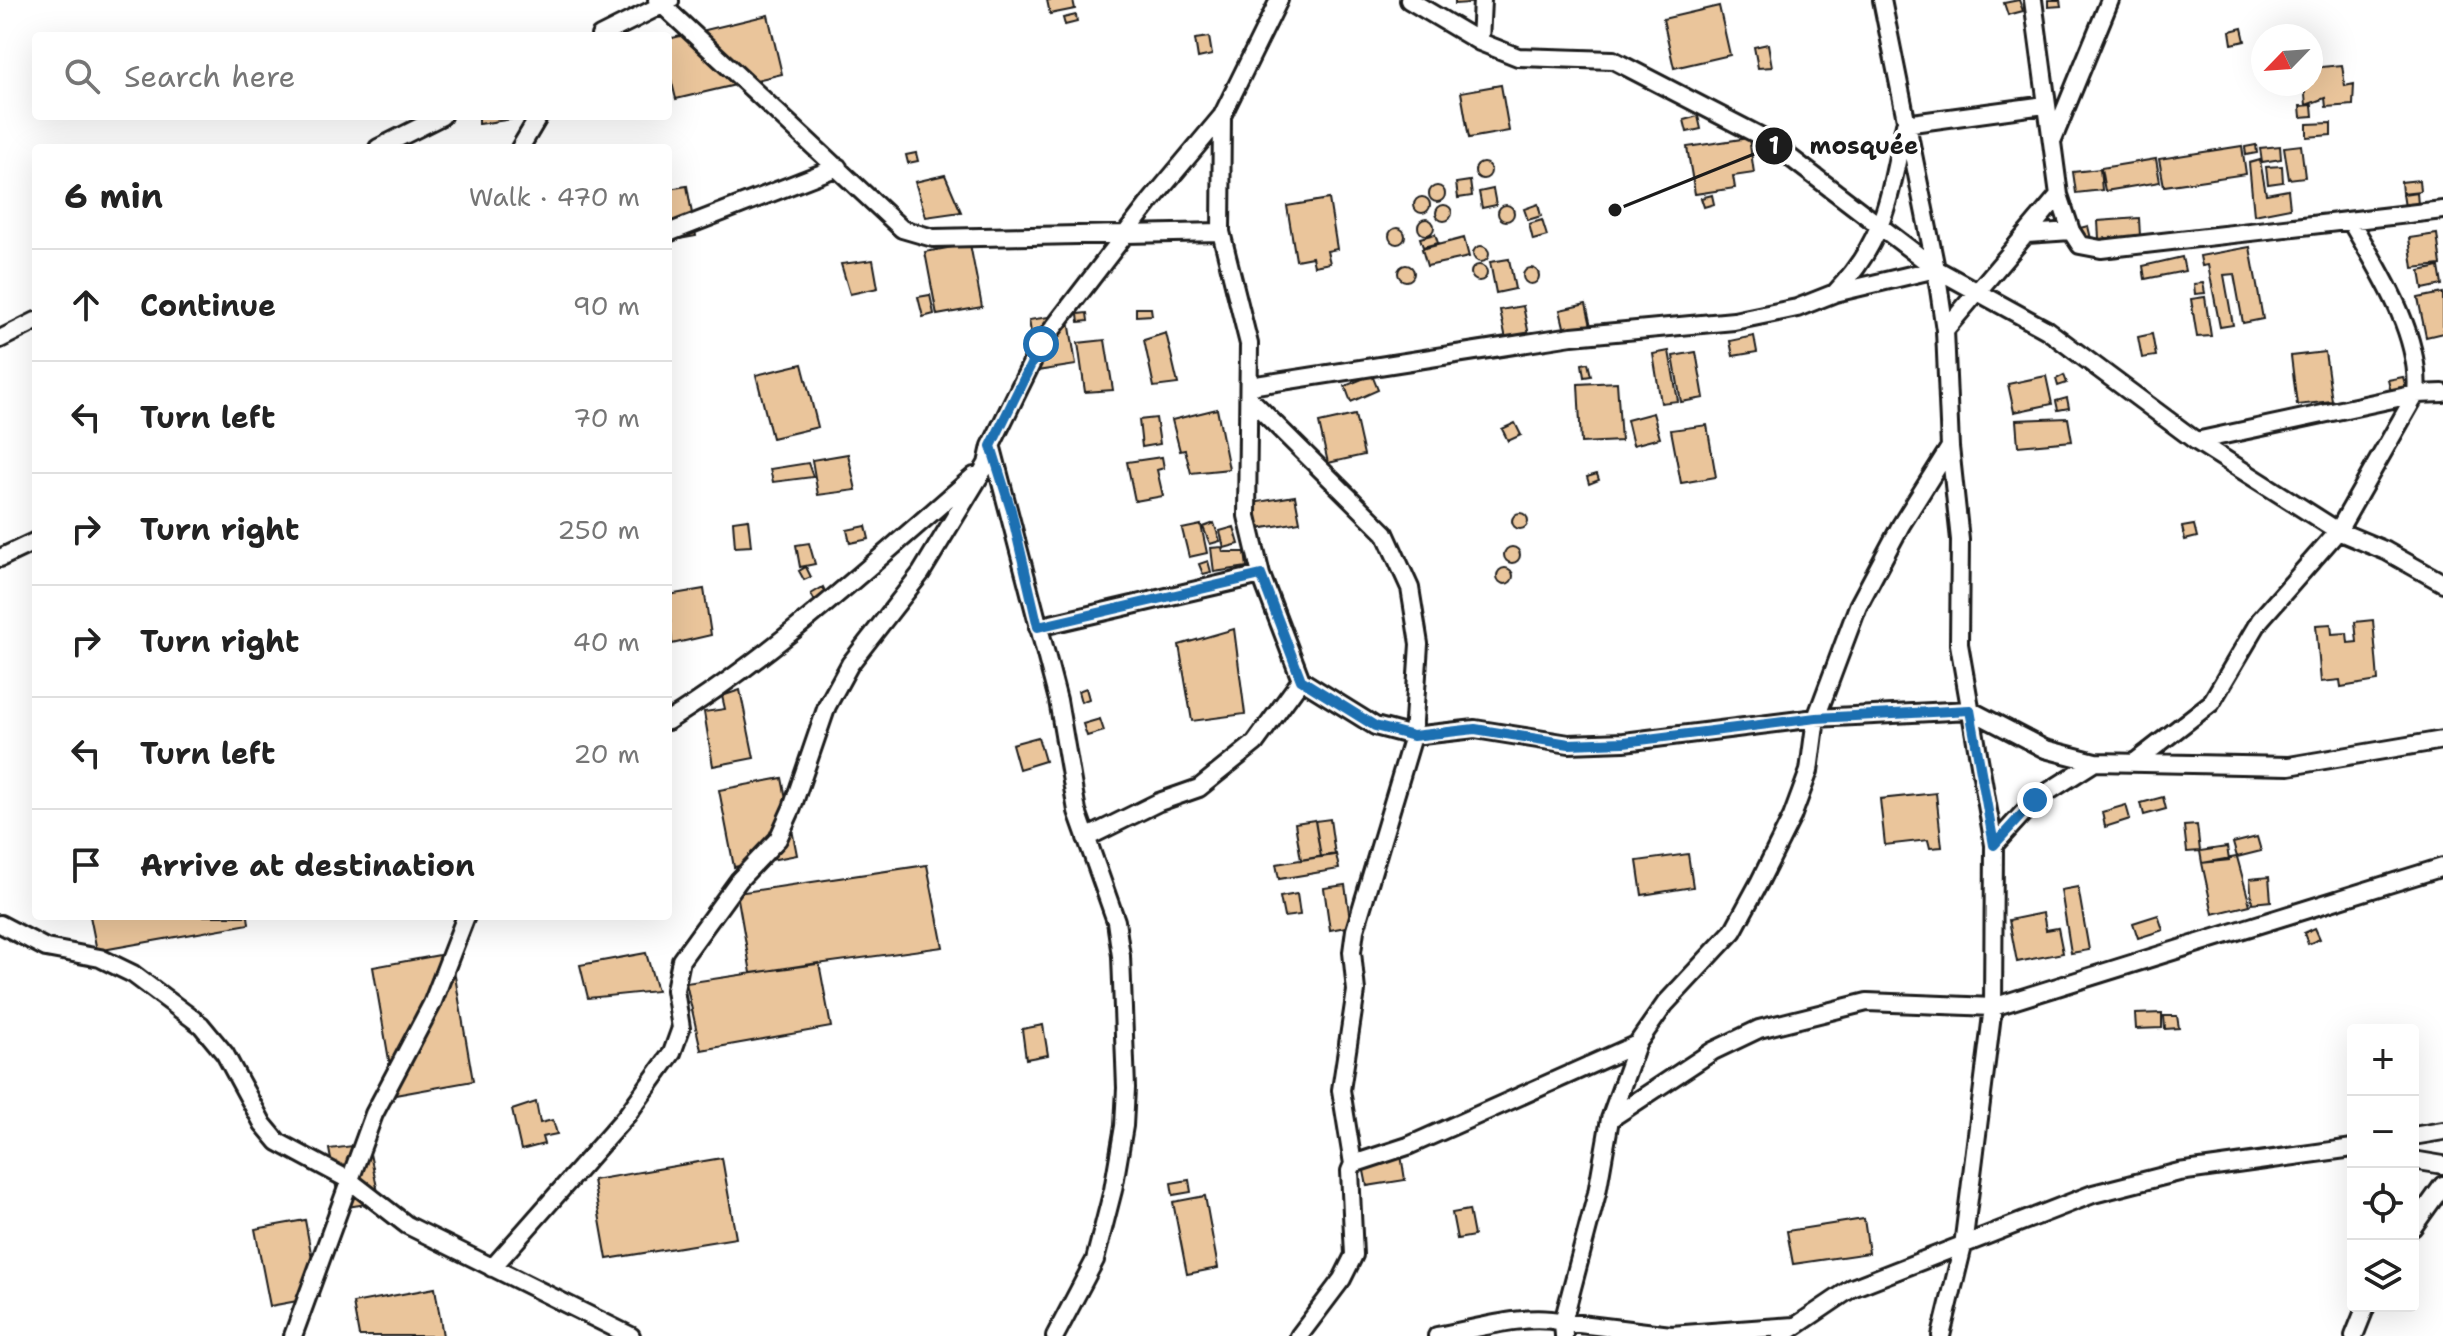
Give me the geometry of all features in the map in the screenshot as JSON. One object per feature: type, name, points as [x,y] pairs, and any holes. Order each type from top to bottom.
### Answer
[{"type":"street","points":[[492,1268],[627,1115],[672,1053],[681,1028],[675,990],[681,960],[739,880],[778,839],[792,808],[827,706],[850,664],[921,573],[987,464],[991,446],[1041,344],[1124,235],[1222,116],[1279,0]]},
{"type":"street","points":[[1409,0],[1480,42],[1518,57],[1613,60],[1766,139],[1936,269],[2047,330],[2196,441],[2338,531],[2386,551],[2443,583]]},
{"type":"street","points":[[1480,42],[1482,0]]},
{"type":"street","points":[[1882,0],[1936,269],[1945,330],[1950,447],[1960,540],[1959,644],[1994,845],[1993,1007],[1963,1246],[1941,1336]]},
{"type":"street","points":[[2033,0],[2059,195],[2071,231],[2080,245],[2101,249],[2443,210]]},
{"type":"street","points":[[2052,140],[2110,0]]},
{"type":"street","points":[[615,31],[664,1],[902,229],[933,238],[1221,232]]},
{"type":"street","points":[[1905,124],[2045,105]]},
{"type":"street","points":[[1222,116],[1221,232],[1249,344],[1247,516],[1261,575],[1301,680],[1375,726],[1413,736],[1475,729],[1569,744],[1624,742],[1816,718],[1970,710],[2045,749],[2095,762],[2289,766],[2443,740]]},
{"type":"street","points":[[386,144],[434,120]]},
{"type":"street","points":[[522,144],[537,120]]},
{"type":"street","points":[[1835,293],[1855,272],[1882,227],[1905,124]]},
{"type":"street","points":[[672,231],[838,167]]},
{"type":"street","points":[[1945,330],[2059,195]]},
{"type":"street","points":[[2135,762],[2211,703],[2260,620],[2338,531],[2416,394],[2418,374],[2393,294],[2351,222]]},
{"type":"street","points":[[2027,234],[2071,231]]},
{"type":"street","points":[[1250,392],[1572,336],[1734,321],[1797,308],[1835,293],[1936,269]]},
{"type":"street","points":[[0,339],[32,323]]},
{"type":"street","points":[[1250,392],[1385,533],[1410,588],[1419,644],[1413,736],[1355,930],[1352,952],[1356,991],[1341,1090],[1353,1164],[1350,1171],[1354,1255],[1342,1279],[1299,1336]]},
{"type":"street","points":[[2196,441],[2416,394],[2443,393]]},
{"type":"street","points":[[991,446],[1011,510],[1058,700],[1077,811],[1116,921],[1121,956],[1124,1126],[1095,1260],[1055,1336]]},
{"type":"street","points":[[1564,1329],[1597,1193],[1610,1119],[1637,1044],[1665,1004],[1733,931],[1792,817],[1809,771],[1816,718],[1858,606],[1901,525],[1950,447]]},
{"type":"street","points":[[672,718],[712,693],[809,618],[987,464]]},
{"type":"street","points":[[0,558],[32,543]]},
{"type":"street","points":[[1038,627],[1261,575]]},
{"type":"street","points":[[1086,838],[1159,802],[1199,788],[1255,743],[1301,680]]},
{"type":"street","points":[[1994,845],[2035,800],[2095,762]]},
{"type":"street","points":[[1610,1119],[1713,1051],[1759,1029],[1867,1002],[1993,1007],[2443,867]]},
{"type":"street","points":[[293,1336],[374,1114],[432,1004],[464,920]]},
{"type":"street","points":[[0,924],[46,948],[100,958],[133,974],[201,1025],[225,1054],[263,1124],[278,1142],[349,1180],[407,1225],[631,1336]]},
{"type":"street","points":[[1353,1164],[1408,1146],[1637,1044]]},
{"type":"street","points":[[2419,1135],[2443,1131]]},
{"type":"street","points":[[1781,1336],[1852,1288],[2093,1194],[2179,1172],[2347,1149]]},
{"type":"street","points":[[2419,1161],[2443,1165]]},
{"type":"street","points":[[2419,1219],[2443,1185]]},
{"type":"street","points":[[2419,1222],[2443,1211]]},
{"type":"street","points":[[2354,1336],[2364,1312]]},
{"type":"street","points":[[1437,1336],[1549,1318],[1564,1329],[1670,1336],[1799,1326]]},
{"type":"building","points":[[1047,0],[1073,0],[1075,9],[1050,14]]},
{"type":"building","points":[[1455,0],[1482,0],[1482,2],[1455,4]]},
{"type":"building","points":[[2019,0],[2023,11],[2008,15],[2004,3]]},
{"type":"building","points":[[2048,0],[2060,0],[2061,6],[2048,7]]},
{"type":"building","points":[[1719,6],[1730,55],[1674,68],[1663,19]]},
{"type":"building","points":[[768,15],[782,74],[676,99],[672,83],[672,38]]},
{"type":"building","points":[[1076,15],[1077,22],[1065,25],[1063,18]]},
{"type":"building","points":[[2242,28],[2245,41],[2232,44],[2230,31]]},
{"type":"building","points":[[1209,37],[1212,55],[1198,58],[1195,39]]},
{"type":"building","points":[[1768,44],[1772,67],[1758,68],[1754,47]]},
{"type":"building","points":[[2342,65],[2345,86],[2354,84],[2353,105],[2326,107],[2325,98],[2306,105],[2305,96],[2323,96],[2323,67]]},
{"type":"building","points":[[1501,85],[1509,131],[1469,138],[1461,92]]},
{"type":"building","points":[[2312,105],[2313,116],[2301,117],[2300,106]]},
{"type":"building","points":[[1698,116],[1701,129],[1687,132],[1684,120]]},
{"type":"building","points":[[479,120],[506,120],[479,124]]},
{"type":"building","points":[[2331,123],[2331,135],[2307,137],[2307,124]]},
{"type":"building","points":[[1749,138],[1754,173],[1733,176],[1735,188],[1695,194],[1687,147]]},
{"type":"building","points":[[2256,145],[2257,153],[2246,155],[2245,147]]},
{"type":"building","points":[[2301,145],[2305,177],[2289,179],[2284,147]]},
{"type":"building","points":[[2242,146],[2246,174],[2164,186],[2159,159]]},
{"type":"building","points":[[2280,146],[2281,159],[2262,162],[2260,148]]},
{"type":"building","points":[[916,153],[918,161],[908,163],[906,155]]},
{"type":"building","points":[[2156,159],[2160,182],[2105,191],[2101,168]]},
{"type":"building","points":[[2260,160],[2266,194],[2288,190],[2290,208],[2254,215],[2249,163]]},
{"type":"building","points":[[1480,163],[1486,163],[1491,171],[1489,177],[1480,179],[1475,174],[1475,168]]},
{"type":"building","points":[[2282,166],[2283,182],[2268,184],[2266,167]]},
{"type":"building","points":[[2100,169],[2102,190],[2076,193],[2073,172]]},
{"type":"building","points":[[945,175],[961,212],[926,217],[915,182]]},
{"type":"building","points":[[2419,180],[2420,191],[2402,193],[2401,182]]},
{"type":"building","points":[[1470,181],[1472,196],[1458,198],[1456,183]]},
{"type":"building","points":[[687,186],[696,236],[672,240],[672,188]]},
{"type":"building","points":[[1434,186],[1440,186],[1445,194],[1443,200],[1434,202],[1429,197],[1429,191]]},
{"type":"building","points":[[1493,189],[1496,205],[1482,208],[1479,192]]},
{"type":"building","points":[[2417,192],[2418,205],[2405,207],[2403,194]]},
{"type":"building","points":[[1712,195],[1714,204],[1704,207],[1701,198]]},
{"type":"building","points":[[1419,197],[1425,197],[1430,205],[1428,211],[1419,213],[1414,208],[1414,202]]},
{"type":"building","points":[[1329,199],[1337,249],[1327,251],[1330,263],[1314,266],[1312,257],[1296,260],[1287,206]]},
{"type":"building","points":[[1538,204],[1541,216],[1528,220],[1524,209]]},
{"type":"building","points":[[1441,205],[1447,205],[1452,213],[1450,219],[1441,221],[1436,216],[1436,210]]},
{"type":"building","points":[[1503,205],[1509,205],[1514,213],[1512,219],[1503,221],[1498,216],[1498,210]]},
{"type":"building","points":[[2139,218],[2140,236],[2099,239],[2098,221]]},
{"type":"building","points":[[1423,219],[1429,219],[1434,227],[1432,233],[1423,235],[1418,230],[1418,224]]},
{"type":"building","points":[[1542,220],[1547,236],[1533,240],[1529,224]]},
{"type":"building","points":[[2088,226],[2091,239],[2083,241],[2080,228]]},
{"type":"building","points":[[1394,228],[1400,228],[1405,236],[1403,242],[1394,244],[1389,239],[1389,233]]},
{"type":"building","points":[[1435,234],[1438,243],[1423,247],[1420,238]]},
{"type":"building","points":[[2437,234],[2441,265],[2413,268],[2409,238]]},
{"type":"building","points":[[1464,238],[1469,257],[1427,266],[1422,249]]},
{"type":"building","points":[[970,244],[982,307],[937,315],[925,252]]},
{"type":"building","points":[[1478,246],[1484,246],[1489,254],[1487,260],[1478,262],[1473,257],[1473,251]]},
{"type":"building","points":[[2250,247],[2263,319],[2243,323],[2234,274],[2224,275],[2233,325],[2220,327],[2208,265],[2202,266],[2200,256]]},
{"type":"building","points":[[2182,257],[2185,271],[2145,279],[2143,266]]},
{"type":"building","points":[[1509,259],[1515,289],[1496,293],[1490,262]]},
{"type":"building","points":[[873,260],[878,288],[850,294],[841,264]]},
{"type":"building","points":[[1403,265],[1409,265],[1414,273],[1412,279],[1403,281],[1398,276],[1398,270]]},
{"type":"building","points":[[1476,265],[1482,265],[1487,273],[1485,279],[1476,281],[1471,276],[1471,270]]},
{"type":"building","points":[[2439,267],[2442,285],[2423,289],[2420,271]]},
{"type":"building","points":[[1528,268],[1534,268],[1539,276],[1537,282],[1528,284],[1523,279],[1523,273]]},
{"type":"building","points":[[2203,283],[2205,293],[2195,294],[2194,284]]},
{"type":"building","points":[[2443,293],[2443,333],[2426,337],[2418,298]]},
{"type":"building","points":[[930,295],[934,314],[923,317],[918,297]]},
{"type":"building","points":[[2205,297],[2211,336],[2197,337],[2191,299]]},
{"type":"building","points":[[1586,304],[1591,326],[1565,331],[1560,310]]},
{"type":"building","points":[[1523,306],[1529,335],[1506,339],[1500,310]]},
{"type":"building","points":[[1136,308],[1151,308],[1152,315],[1136,316]]},
{"type":"building","points":[[1087,313],[1088,321],[1079,322],[1078,314]]},
{"type":"building","points":[[1068,314],[1076,365],[1037,371],[1029,320]]},
{"type":"building","points":[[1166,333],[1178,384],[1154,387],[1144,340]]},
{"type":"building","points":[[2152,334],[2156,356],[2142,358],[2138,337]]},
{"type":"building","points":[[1754,336],[1757,352],[1733,356],[1730,341]]},
{"type":"building","points":[[1105,340],[1113,390],[1085,392],[1078,343]]},
{"type":"building","points":[[1669,351],[1678,401],[1661,403],[1653,354]]},
{"type":"building","points":[[1696,352],[1704,398],[1681,402],[1673,356]]},
{"type":"building","points":[[2325,352],[2332,401],[2297,405],[2291,356]]},
{"type":"building","points":[[1588,363],[1591,376],[1584,377],[1582,364]]},
{"type":"building","points":[[802,364],[818,427],[772,438],[756,375]]},
{"type":"building","points":[[1372,375],[1378,390],[1351,402],[1345,386]]},
{"type":"building","points":[[2064,375],[2067,383],[2058,386],[2056,379]]},
{"type":"building","points":[[2046,376],[2052,404],[2014,412],[2008,384]]},
{"type":"building","points":[[2403,377],[2406,388],[2391,392],[2388,380]]},
{"type":"building","points":[[1617,382],[1621,441],[1581,443],[1578,384]]},
{"type":"building","points":[[2067,398],[2069,408],[2058,410],[2056,401]]},
{"type":"building","points":[[1217,409],[1229,469],[1191,473],[1185,450],[1180,451],[1172,420]]},
{"type":"building","points":[[1653,413],[1660,438],[1633,445],[1627,420]]},
{"type":"building","points":[[1355,415],[1364,455],[1328,463],[1319,423]]},
{"type":"building","points":[[1156,418],[1160,444],[1142,447],[1139,420]]},
{"type":"building","points":[[2068,418],[2072,441],[2018,446],[2016,420]]},
{"type":"building","points":[[1515,423],[1521,435],[1508,441],[1502,429]]},
{"type":"building","points":[[1707,425],[1716,477],[1681,483],[1671,430]]},
{"type":"building","points":[[848,454],[856,490],[818,495],[812,460]]},
{"type":"building","points":[[1162,457],[1164,468],[1157,470],[1163,496],[1135,501],[1127,462]]},
{"type":"building","points":[[808,463],[813,477],[773,482],[770,469]]},
{"type":"building","points":[[1597,474],[1599,480],[1589,484],[1587,477]]},
{"type":"building","points":[[1295,496],[1300,522],[1257,529],[1252,503]]},
{"type":"building","points":[[1517,513],[1523,513],[1528,521],[1526,527],[1517,529],[1512,524],[1512,518]]},
{"type":"building","points":[[748,519],[751,546],[735,547],[733,521]]},
{"type":"building","points":[[1214,523],[1220,541],[1210,544],[1203,527]]},
{"type":"building","points":[[1201,525],[1207,553],[1189,557],[1182,529]]},
{"type":"building","points":[[2194,525],[2197,537],[2185,540],[2182,527]]},
{"type":"building","points":[[866,526],[869,539],[850,543],[847,530]]},
{"type":"building","points":[[1234,527],[1239,544],[1224,548],[1220,531]]},
{"type":"building","points":[[809,543],[815,564],[800,567],[796,545]]},
{"type":"building","points":[[1222,547],[1223,552],[1245,552],[1247,567],[1214,572],[1211,548]]},
{"type":"building","points":[[1509,547],[1515,547],[1520,555],[1518,561],[1509,563],[1504,558],[1504,552]]},
{"type":"building","points":[[1208,561],[1211,572],[1203,574],[1199,564]]},
{"type":"building","points":[[806,567],[811,577],[804,580],[799,571]]},
{"type":"building","points":[[1505,568],[1513,576],[1505,584],[1497,576]]},
{"type":"building","points":[[823,587],[828,598],[816,603],[811,594]]},
{"type":"building","points":[[704,589],[711,635],[672,644],[672,594]]},
{"type":"building","points":[[2373,620],[2378,681],[2341,687],[2340,680],[2321,682],[2316,625],[2331,624],[2332,634],[2347,633],[2348,643],[2357,642],[2355,622]]},
{"type":"building","points":[[1234,629],[1245,714],[1192,721],[1179,645]]},
{"type":"building","points":[[1086,688],[1089,699],[1081,702],[1078,691]]},
{"type":"building","points":[[740,690],[754,758],[713,766],[704,712],[725,709],[722,696]]},
{"type":"building","points":[[1100,719],[1104,731],[1087,736],[1083,724]]},
{"type":"building","points":[[1038,737],[1045,761],[1019,769],[1012,744]]},
{"type":"building","points":[[782,778],[797,855],[734,867],[719,790]]},
{"type":"building","points":[[1936,793],[1942,847],[1930,848],[1928,840],[1885,845],[1880,799]]},
{"type":"building","points":[[2163,797],[2166,809],[2144,815],[2141,803]]},
{"type":"building","points":[[2126,805],[2130,819],[2105,827],[2102,812]]},
{"type":"building","points":[[1330,819],[1335,855],[1321,857],[1315,821]]},
{"type":"building","points":[[1315,820],[1321,857],[1301,860],[1295,823]]},
{"type":"building","points":[[2197,825],[2200,851],[2187,852],[2184,826]]},
{"type":"building","points":[[2257,837],[2261,851],[2237,857],[2233,843]]},
{"type":"building","points":[[2227,847],[2229,860],[2202,863],[2200,851]]},
{"type":"building","points":[[1336,854],[1339,869],[1279,879],[1276,864]]},
{"type":"building","points":[[1688,854],[1693,887],[1642,895],[1637,861]]},
{"type":"building","points":[[2237,857],[2250,905],[2213,914],[2202,863]]},
{"type":"building","points":[[927,865],[943,947],[751,973],[737,893]]},
{"type":"building","points":[[2269,877],[2271,901],[2252,903],[2250,879]]},
{"type":"building","points":[[1345,885],[1351,926],[1330,930],[1324,888]]},
{"type":"building","points":[[2078,887],[2089,950],[2071,953],[2061,890]]},
{"type":"building","points":[[1297,894],[1300,915],[1284,917],[1280,897]]},
{"type":"building","points":[[2043,913],[2046,930],[2058,928],[2063,953],[2017,962],[2009,920]]},
{"type":"building","points":[[2158,915],[2163,930],[2138,938],[2133,923]]},
{"type":"building","points":[[91,920],[248,920],[249,924],[97,951]]},
{"type":"building","points":[[2315,928],[2320,939],[2308,944],[2304,933]]},
{"type":"building","points":[[451,953],[473,1081],[395,1095],[373,967]]},
{"type":"building","points":[[646,953],[657,991],[588,998],[580,965]]},
{"type":"building","points":[[819,963],[831,1027],[701,1050],[686,983]]},
{"type":"building","points":[[2162,1013],[2162,1028],[2136,1029],[2135,1014]]},
{"type":"building","points":[[2164,1016],[2177,1016],[2179,1028],[2165,1029]]},
{"type":"building","points":[[1043,1025],[1048,1055],[1026,1059],[1022,1029]]},
{"type":"building","points":[[536,1102],[540,1123],[553,1120],[557,1134],[542,1137],[544,1144],[521,1150],[512,1110]]},
{"type":"building","points":[[368,1144],[380,1202],[340,1208],[329,1149]]},
{"type":"building","points":[[1401,1155],[1405,1180],[1367,1186],[1362,1161]]},
{"type":"building","points":[[722,1158],[736,1238],[607,1259],[593,1180]]},
{"type":"building","points":[[1189,1180],[1191,1192],[1173,1195],[1171,1183]]},
{"type":"building","points":[[1205,1196],[1218,1268],[1187,1274],[1173,1202]]},
{"type":"building","points":[[1469,1210],[1474,1236],[1457,1239],[1452,1213]]},
{"type":"building","points":[[1864,1219],[1869,1253],[1793,1264],[1787,1231]]},
{"type":"building","points":[[305,1220],[319,1297],[270,1306],[255,1229]]},
{"type":"building","points":[[435,1288],[443,1336],[359,1336],[353,1303]]},
{"type":"place","name":"mosquée","points":[[1615,210]]},
{"type":"route","points":[[1041,344],[991,446],[1011,510],[1038,627],[1261,575],[1301,680],[1336,705],[1375,726],[1413,736],[1475,729],[1569,744],[1624,742],[1816,718],[1970,710],[1994,845],[2035,800]]}]
